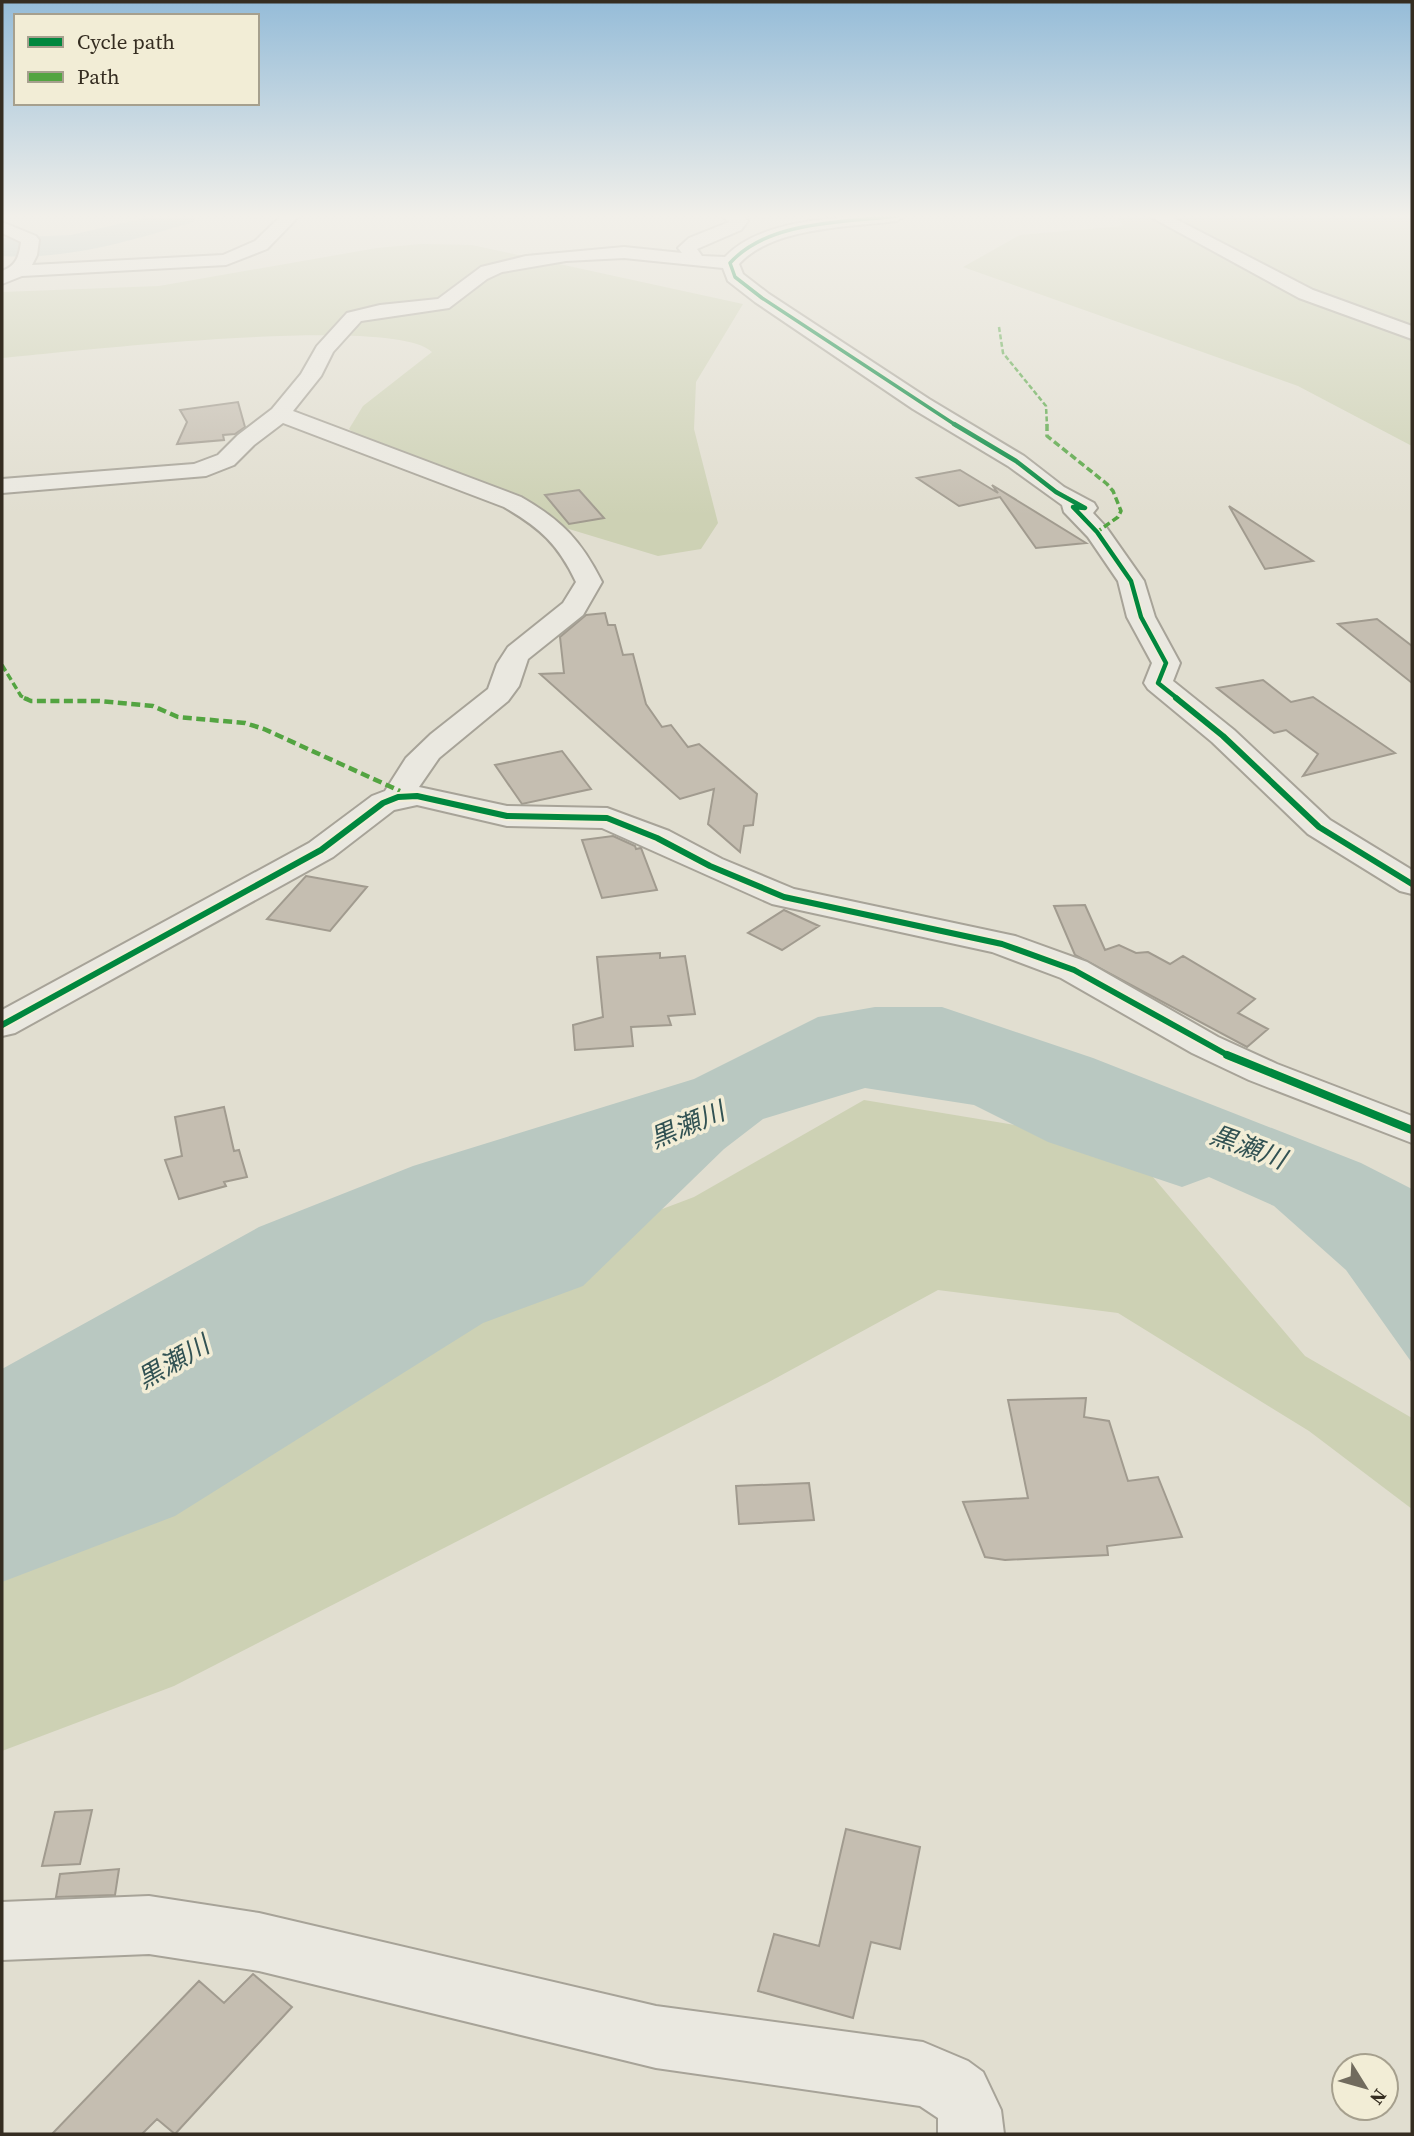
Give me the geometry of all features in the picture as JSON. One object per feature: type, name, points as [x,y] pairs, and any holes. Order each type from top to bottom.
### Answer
[{"type":"street","points":[[2,486],[198,471],[226,460],[279,414],[310,376],[324,350],[354,317],[360,316]]},
{"type":"street","points":[[789,316],[921,404],[1016,461],[1056,492],[1085,508],[1073,507],[1097,531],[1131,581],[1141,617],[1167,663],[1158,683],[1223,736],[1319,827],[1412,884]]},
{"type":"street","points":[[1370,316],[1412,333]]},
{"type":"street","points":[[279,414],[512,500],[571,544],[582,559],[589,582],[572,609],[518,653],[507,672],[507,685],[499,695],[443,736],[403,781],[398,797]]},
{"type":"street","points":[[2,1025],[321,850],[383,803],[398,797],[417,796],[507,816],[607,818],[657,838],[710,866],[784,897],[1002,944],[1051,960],[1074,970],[1205,1045],[1263,1072],[1412,1130]]},
{"type":"street","points":[[2,1931],[149,1925],[259,1942],[656,2037],[923,2074],[955,2087],[972,2113],[971,2134]]},
{"type":"green space","points":[[2,316],[736,316],[696,382],[694,429],[718,523],[701,549],[658,556],[559,526],[374,448],[349,429],[363,406],[432,352],[405,341],[358,336],[228,338],[2,358]]},
{"type":"green space","points":[[1100,316],[1412,316],[1412,446],[1298,386]]},
{"type":"green space","points":[[864,1100],[1124,1143],[1305,1356],[1412,1418],[1412,1509],[1309,1431],[1118,1313],[938,1290],[767,1383],[174,1686],[2,1751],[2,1565],[475,1280],[694,1197]]},
{"type":"water","name":"黒瀬川","points":[[875,1007],[942,1007],[1093,1058],[1361,1163],[1412,1189],[1412,1363],[1346,1270],[1274,1206],[1209,1177],[1182,1187],[1048,1142],[974,1105],[865,1088],[763,1119],[724,1149],[583,1286],[483,1323],[175,1516],[2,1582],[2,1369],[259,1227],[413,1166],[694,1079],[818,1017]]},
{"type":"building","points":[[238,402],[245,427],[235,434],[223,435],[224,440],[177,444],[187,422],[180,410]]},
{"type":"building","points":[[960,470],[998,493],[992,485],[1086,543],[1036,548],[1000,497],[959,506],[917,478]]},
{"type":"building","points":[[579,490],[604,518],[569,524],[545,495]]},
{"type":"building","points":[[1229,506],[1284,542],[1313,561],[1265,569]]},
{"type":"building","points":[[605,613],[608,625],[615,625],[623,655],[633,654],[646,704],[662,727],[671,725],[688,747],[699,744],[757,794],[753,825],[744,826],[740,852],[708,824],[714,789],[680,799],[540,674],[564,673],[560,637],[586,615]]},
{"type":"building","points":[[1377,619],[1412,646],[1412,683],[1338,624]]},
{"type":"building","points":[[1263,680],[1291,702],[1313,697],[1395,753],[1303,776],[1318,754],[1286,730],[1274,733],[1217,688]]},
{"type":"building","points":[[562,751],[591,789],[522,804],[495,765]]},
{"type":"building","points":[[613,836],[635,846],[636,849],[641,848],[657,890],[602,898],[582,840]]},
{"type":"building","points":[[306,876],[367,887],[330,931],[267,919]]},
{"type":"building","points":[[1085,905],[1105,950],[1119,945],[1136,953],[1148,952],[1170,964],[1183,956],[1255,999],[1238,1013],[1268,1029],[1247,1047],[1075,955],[1054,906]]},
{"type":"building","points":[[784,910],[819,926],[782,950],[748,933]]},
{"type":"building","points":[[660,953],[660,958],[685,956],[695,1014],[668,1016],[671,1025],[631,1027],[633,1046],[575,1050],[573,1025],[603,1017],[597,957]]},
{"type":"building","points":[[224,1107],[234,1151],[239,1150],[247,1177],[224,1182],[226,1186],[179,1199],[165,1160],[182,1156],[175,1117]]},
{"type":"building","points":[[1086,1398],[1084,1417],[1109,1421],[1128,1481],[1158,1477],[1182,1537],[1107,1546],[1108,1555],[1005,1560],[985,1557],[963,1502],[1028,1498],[1008,1400]]},
{"type":"building","points":[[809,1483],[814,1520],[739,1524],[736,1486]]},
{"type":"building","points":[[92,1810],[80,1864],[42,1866],[55,1812]]},
{"type":"building","points":[[846,1829],[920,1847],[900,1949],[871,1942],[853,2018],[758,1991],[774,1934],[819,1946]]},
{"type":"building","points":[[119,1869],[115,1895],[56,1897],[60,1874]]},
{"type":"building","points":[[253,1974],[292,2007],[175,2134],[157,2119],[142,2134],[52,2134],[199,1981],[224,2003]]},
{"type":"marked path","points":[[999,327],[1003,353],[1046,406],[1047,436],[1113,491],[1121,511],[1118,517],[1097,532]]},
{"type":"marked path","points":[[2,665],[21,696],[31,701],[99,701],[153,706],[178,717],[245,723],[264,729],[400,791]]},
{"type":"cycle path","points":[[789,316],[921,404],[1016,461],[1056,492],[1085,508],[1073,507],[1097,532],[1131,581],[1141,617],[1166,663],[1158,683],[1223,736],[1319,827],[1412,884]]},
{"type":"cycle path","points":[[2,1025],[321,850],[383,803],[398,797],[417,796],[507,816],[607,818],[657,838],[710,866],[784,897],[1002,944],[1074,970],[1205,1045],[1263,1072],[1412,1130]]}]
